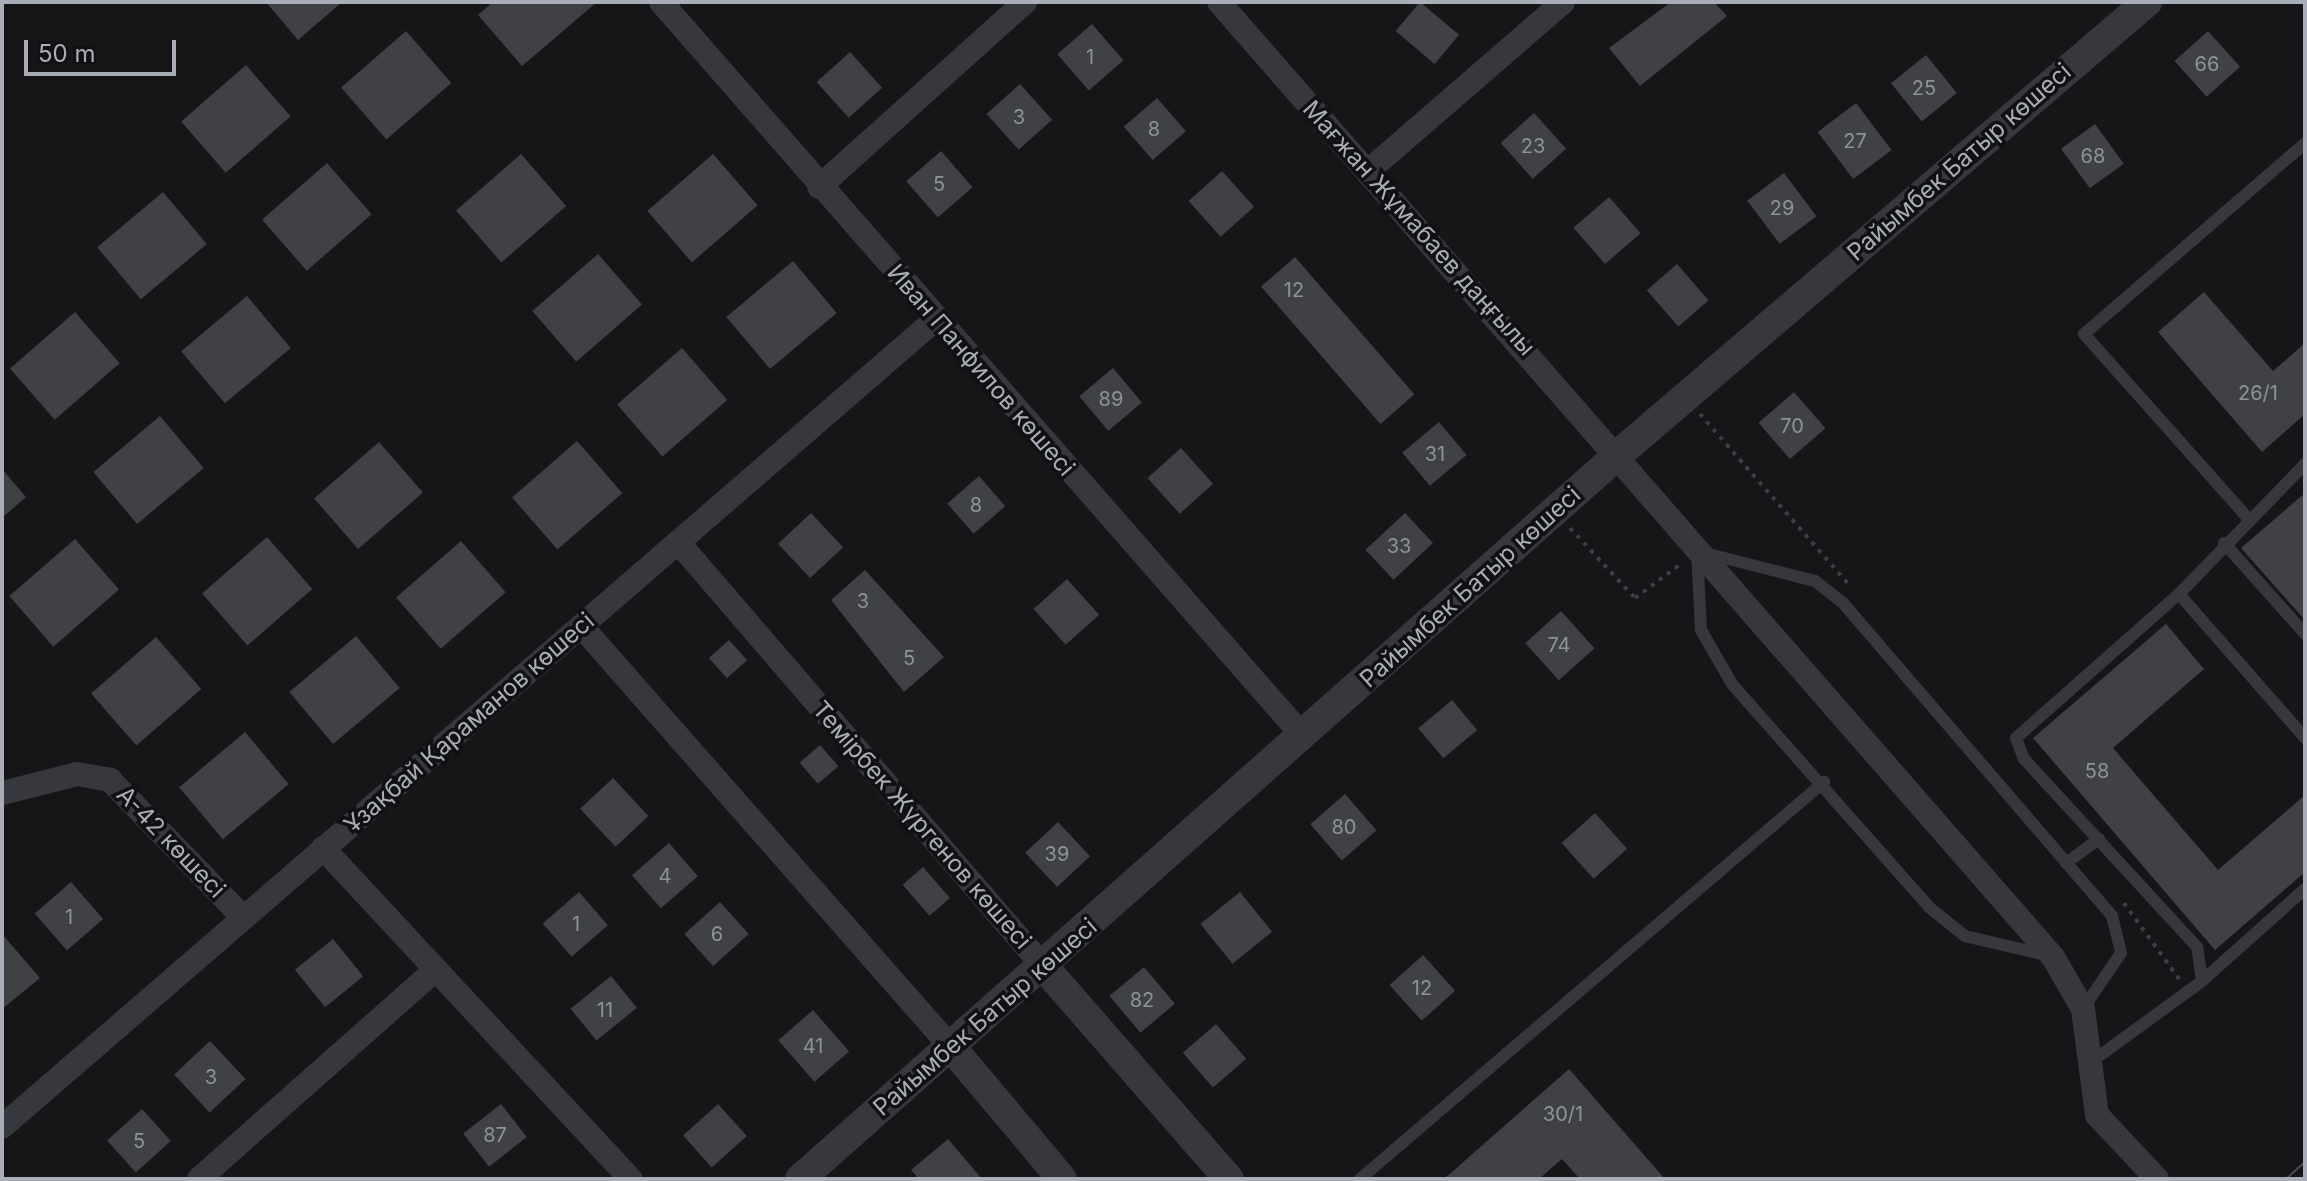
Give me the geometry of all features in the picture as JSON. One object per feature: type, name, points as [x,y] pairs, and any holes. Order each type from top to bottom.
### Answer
[{"type":"street","name":"Иван Панфилов көшесі","points":[[661,2],[819,187],[1303,736]]},
{"type":"street","points":[[819,187],[1025,2]]},
{"type":"street","name":"Мағжан Жұмабаев даңғылы","points":[[1219,2],[1620,453],[1697,551],[2053,957],[2083,1009]]},
{"type":"street","points":[[1367,172],[1563,2]]},
{"type":"street","name":"Райымбек Батыр көшесі","points":[[800,1179],[1044,967],[1620,453],[2147,2]]},
{"type":"street","name":"Ұзақбай Қараманов көшесі","points":[[2,1127],[242,916],[582,627],[936,319]]},
{"type":"street","name":"Темірбек Жүргенов көшесі","points":[[678,542],[1229,1179]]},
{"type":"street","points":[[582,627],[951,1047],[1062,1179]]},
{"type":"street","name":"А-42 көшесі","points":[[2,793],[77,774],[110,780],[242,916]]},
{"type":"street","points":[[323,848],[432,973],[631,1179]]},
{"type":"street","points":[[199,1179],[432,973]]},
{"type":"street","points":[[2083,1009],[2097,1115],[2157,1179]]},
{"type":"lane","points":[[2247,517],[2084,334],[2305,143]]},
{"type":"lane","points":[[2202,981],[2197,947],[2024,759],[2016,738],[2179,594],[2247,517],[2305,464]]},
{"type":"lane","points":[[2224,543],[2305,634]]},
{"type":"lane","points":[[2053,957],[1965,936],[1930,908],[1824,782],[1732,684],[1701,630],[1697,551],[1815,581],[1843,603],[2112,916],[2121,953],[2083,1009]]},
{"type":"lane","points":[[2179,594],[2305,738]]},
{"type":"lane","points":[[1360,1179],[1824,782]]},
{"type":"lane","points":[[2066,863],[2099,839]]},
{"type":"lane","points":[[2091,1062],[2202,981],[2305,889]]},
{"type":"path","points":[[1554,512],[1635,598],[1697,551]]},
{"type":"building","points":[[266,2],[342,2],[298,40]]},
{"type":"building","points":[[493,2],[597,2],[522,66],[478,15]]},
{"type":"building","points":[[1420,2],[1459,35],[1435,64],[1396,31]]},
{"type":"building","points":[[1671,2],[1714,2],[1727,16],[1640,86],[1609,48]]},
{"type":"building","points":[[1092,24],[1123,60],[1089,90],[1057,54]]},
{"type":"building","points":[[406,31],[451,83],[386,139],[341,87]]},
{"type":"building","points":[[2208,31],[2240,67],[2207,97],[2175,61]]},
{"type":"building","points":[[850,52],[882,88],[849,118],[817,82]]},
{"type":"building","points":[[1926,55],[1957,93],[1922,121],[1891,83]]},
{"type":"building","points":[[246,65],[291,116],[226,173],[181,121]]},
{"type":"building","points":[[1020,84],[1052,120],[1019,150],[987,114]]},
{"type":"building","points":[[1157,98],[1186,131],[1153,160],[1124,127]]},
{"type":"building","points":[[1856,103],[1892,150],[1853,179],[1818,132]]},
{"type":"building","points":[[1534,113],[1566,149],[1533,179],[1501,143]]},
{"type":"building","points":[[2095,124],[2124,164],[2090,188],[2061,149]]},
{"type":"building","points":[[941,151],[972,187],[938,217],[906,181]]},
{"type":"building","points":[[521,154],[566,206],[501,262],[456,210]]},
{"type":"building","points":[[713,154],[758,205],[692,262],[647,211]]},
{"type":"building","points":[[327,163],[372,214],[307,271],[262,219]]},
{"type":"building","points":[[1222,171],[1254,207],[1221,237],[1189,201]]},
{"type":"building","points":[[1784,173],[1816,216],[1780,244],[1747,201]]},
{"type":"building","points":[[163,192],[207,244],[141,299],[97,247]]},
{"type":"building","points":[[1609,197],[1640,233],[1605,264],[1574,228]]},
{"type":"building","points":[[598,254],[642,305],[576,362],[532,311]]},
{"type":"building","points":[[1295,257],[1414,394],[1380,424],[1261,287]]},
{"type":"building","points":[[793,261],[837,313],[770,369],[726,317]]},
{"type":"building","points":[[1677,264],[1708,300],[1678,326],[1647,290]]},
{"type":"building","points":[[2204,292],[2273,371],[2305,343],[2305,414],[2262,452],[2158,332]]},
{"type":"building","points":[[247,296],[291,348],[225,403],[181,351]]},
{"type":"building","points":[[75,312],[120,363],[55,420],[10,368]]},
{"type":"building","points":[[682,348],[727,400],[662,456],[617,404]]},
{"type":"building","points":[[1113,368],[1142,402],[1108,431],[1079,396]]},
{"type":"building","points":[[1794,392],[1825,428],[1790,459],[1759,423]]},
{"type":"building","points":[[160,416],[204,468],[137,524],[93,472]]},
{"type":"building","points":[[1439,422],[1467,455],[1430,486],[1402,453]]},
{"type":"building","points":[[577,441],[622,493],[557,549],[512,497]]},
{"type":"building","points":[[379,442],[423,493],[358,549],[314,498]]},
{"type":"building","points":[[1181,448],[1213,484],[1180,514],[1148,478]]},
{"type":"building","points":[[2,469],[26,497],[2,518]]},
{"type":"building","points":[[979,476],[1005,506],[974,534],[947,504]]},
{"type":"building","points":[[2305,493],[2305,620],[2241,548]]},
{"type":"building","points":[[811,513],[843,547],[810,578],[778,544]]},
{"type":"building","points":[[1405,513],[1433,543],[1393,580],[1366,550]]},
{"type":"building","points":[[267,537],[312,589],[247,645],[202,593]]},
{"type":"building","points":[[75,539],[119,590],[53,647],[9,596]]},
{"type":"building","points":[[461,541],[506,592],[441,649],[396,597]]},
{"type":"building","points":[[865,570],[944,657],[904,692],[831,600]]},
{"type":"building","points":[[1067,579],[1099,615],[1066,645],[1034,609]]},
{"type":"building","points":[[1561,611],[1594,648],[1559,680],[1525,643]]},
{"type":"building","points":[[2166,624],[2204,669],[2113,748],[2218,870],[2305,795],[2305,872],[2215,950],[2033,738]]},
{"type":"building","points":[[356,636],[400,688],[333,744],[289,692]]},
{"type":"building","points":[[156,637],[201,689],[136,745],[91,693]]},
{"type":"building","points":[[729,640],[747,660],[727,678],[709,658]]},
{"type":"building","points":[[1452,700],[1477,730],[1443,758],[1418,728]]},
{"type":"building","points":[[245,732],[289,784],[223,839],[179,787]]},
{"type":"building","points":[[820,745],[838,766],[818,784],[800,763]]},
{"type":"building","points":[[613,778],[648,816],[616,847],[580,809]]},
{"type":"building","points":[[1345,794],[1376,830],[1342,860],[1310,824]]},
{"type":"building","points":[[1595,813],[1627,849],[1594,879],[1562,843]]},
{"type":"building","points":[[1058,822],[1090,856],[1057,887],[1025,853]]},
{"type":"building","points":[[669,843],[698,876],[661,908],[632,875]]},
{"type":"building","points":[[923,867],[950,898],[930,916],[903,885]]},
{"type":"building","points":[[71,882],[103,919],[67,950],[35,913]]},
{"type":"building","points":[[579,892],[608,925],[572,957],[543,923]]},
{"type":"building","points":[[1240,892],[1272,932],[1232,964],[1200,924]]},
{"type":"building","points":[[720,902],[749,934],[713,966],[684,934]]},
{"type":"building","points":[[2,934],[40,978],[2,1009]]},
{"type":"building","points":[[333,939],[363,976],[325,1007],[295,970]]},
{"type":"building","points":[[1423,955],[1455,991],[1422,1021],[1390,985]]},
{"type":"building","points":[[1144,967],[1175,1004],[1140,1033],[1110,996]]},
{"type":"building","points":[[611,976],[637,1008],[596,1041],[571,1009]]},
{"type":"building","points":[[813,1010],[849,1052],[814,1082],[778,1040]]},
{"type":"building","points":[[1216,1024],[1246,1059],[1213,1088],[1183,1053]]},
{"type":"building","points":[[210,1041],[245,1079],[210,1112],[174,1074]]},
{"type":"building","points":[[1569,1069],[1665,1179],[1580,1179],[1562,1159],[1539,1179],[1444,1179]]},
{"type":"building","points":[[501,1104],[527,1137],[489,1167],[463,1134]]},
{"type":"building","points":[[718,1104],[747,1136],[712,1167],[683,1135]]},
{"type":"building","points":[[142,1109],[171,1141],[136,1172],[107,1140]]},
{"type":"building","points":[[948,1139],[982,1179],[919,1179],[911,1170]]},
{"type":"tram line","points":[[2286,1179],[2305,1162]]}]
